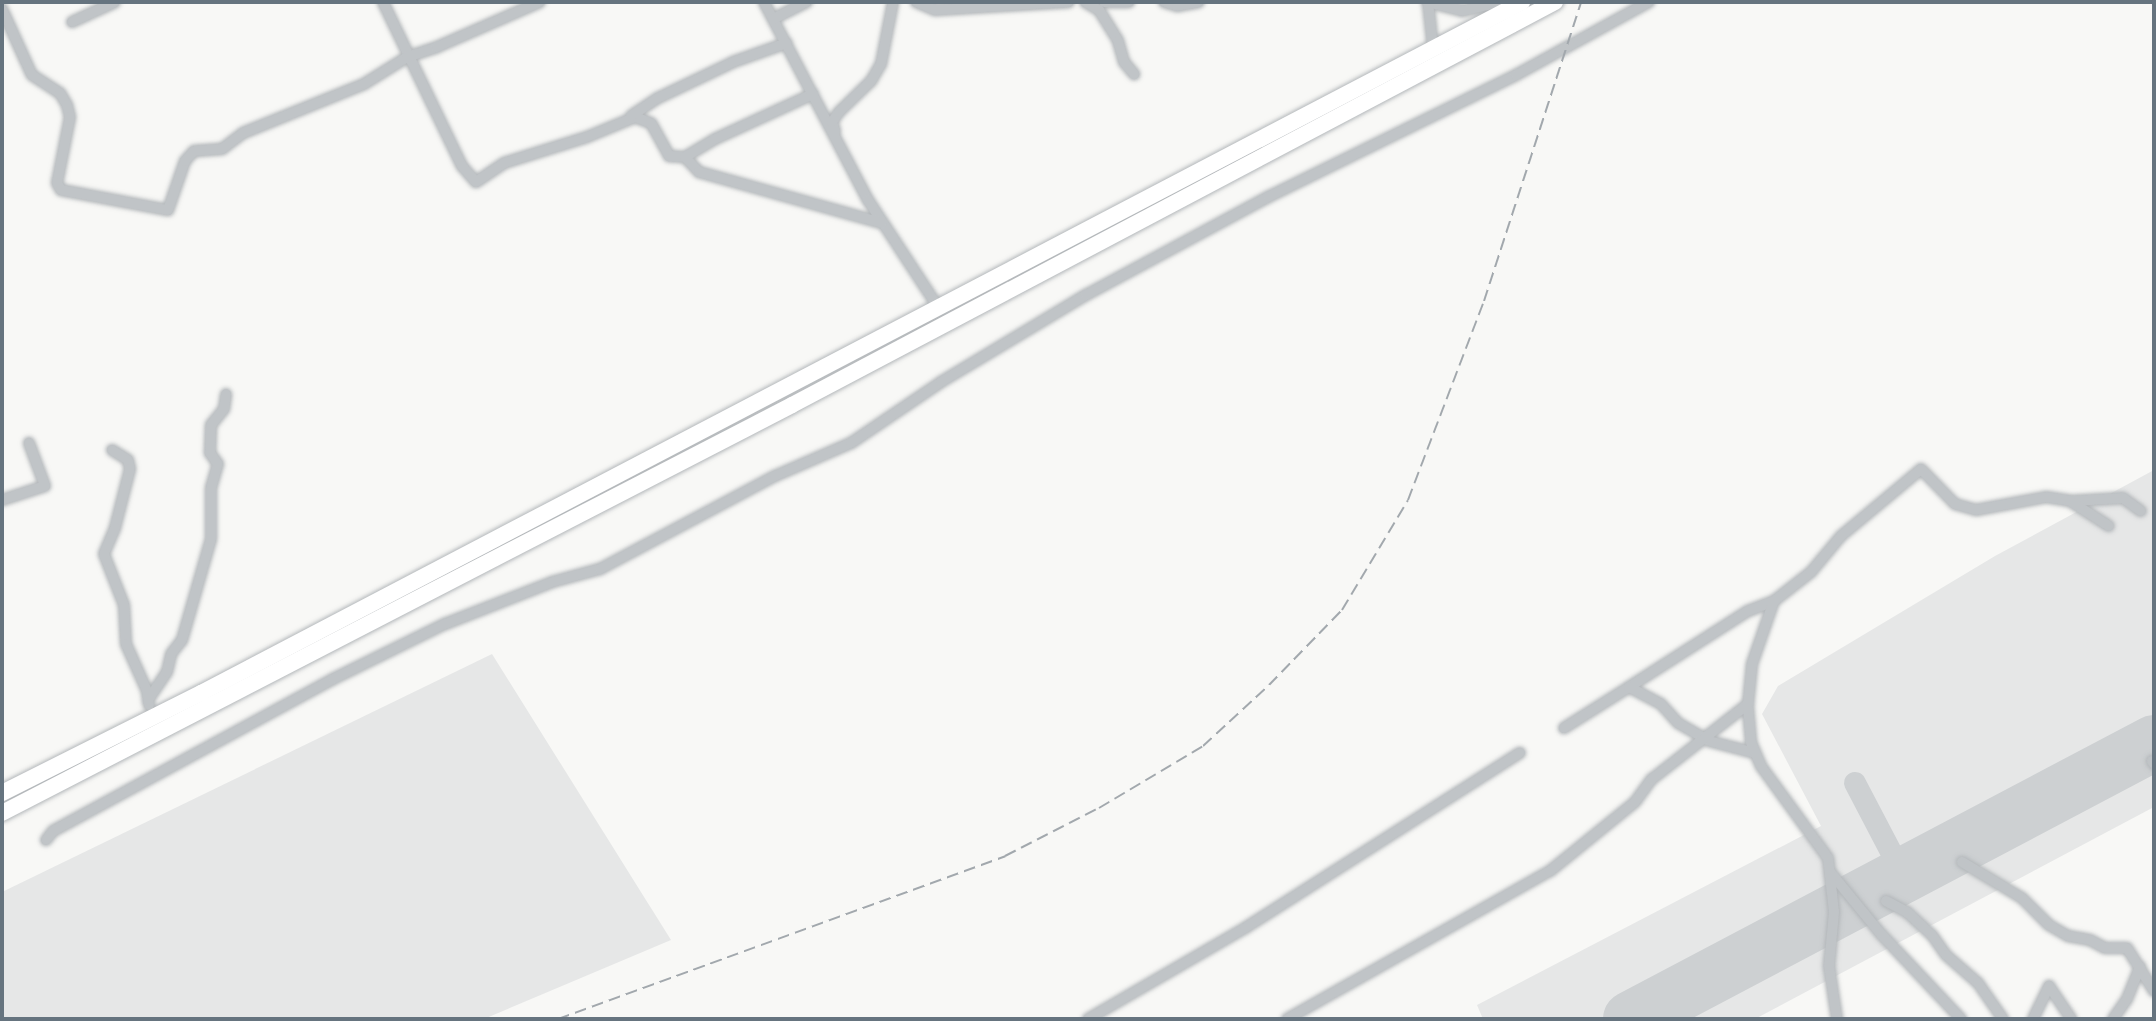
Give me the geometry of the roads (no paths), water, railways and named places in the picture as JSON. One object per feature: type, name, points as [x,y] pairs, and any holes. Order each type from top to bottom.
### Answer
[{"type":"highway","points":[[2,793],[1522,2]]},
{"type":"highway","points":[[2,813],[792,405],[1555,2]]},
{"type":"street","points":[[72,22],[115,2]]},
{"type":"street","points":[[383,2],[419,70],[462,166],[476,182],[504,163],[587,137],[635,117],[647,119],[669,156],[685,157],[715,139],[813,94]]},
{"type":"street","points":[[2,9],[32,75],[60,93],[67,105],[70,117],[57,183],[61,190],[168,210],[185,161],[194,151],[222,149],[243,133],[364,84],[409,56],[540,2]]},
{"type":"street","points":[[764,2],[882,223],[938,307]]},
{"type":"street","points":[[773,19],[807,2]]},
{"type":"street","points":[[838,145],[832,122],[871,81],[881,64],[893,2]]},
{"type":"street","points":[[916,2],[935,10],[1069,2]]},
{"type":"street","points":[[1085,2],[1099,10],[1118,41],[1124,62],[1134,74]]},
{"type":"street","points":[[1104,2],[1129,2]]},
{"type":"street","points":[[1164,2],[1177,6],[1199,2]]},
{"type":"street","points":[[1433,48],[1428,3],[1462,11],[1500,2]]},
{"type":"street","points":[[46,840],[53,831],[347,672],[445,624],[552,582],[600,569],[775,476],[851,443],[941,382],[1086,295],[1268,197],[1516,75],[1649,2]]},
{"type":"street","points":[[622,121],[658,98],[733,62],[787,43]]},
{"type":"street","points":[[685,157],[699,172],[882,223]]},
{"type":"street","points":[[148,700],[167,672],[171,654],[182,640],[211,539],[211,488],[218,464],[210,453],[211,425],[224,409],[226,394]]},
{"type":"street","points":[[2,500],[45,486],[29,443]]},
{"type":"street","points":[[112,450],[128,460],[130,469],[119,516],[104,554],[124,605],[126,644],[148,700],[151,718]]},
{"type":"street","points":[[1564,728],[1748,611],[1774,601],[1811,572],[1841,536],[1921,469],[1955,504],[1976,510],[2046,497],[2070,501],[2123,498],[2141,511]]},
{"type":"street","points":[[2070,501],[2109,526]]},
{"type":"street","points":[[1774,601],[1752,664],[1748,704],[1755,753],[1761,766],[1828,858],[1834,912],[1829,966],[1837,1019]]},
{"type":"street","points":[[1629,687],[1661,704],[1678,723],[1705,739],[1755,753]]},
{"type":"street","points":[[1287,1019],[1550,871],[1635,802],[1652,779],[1748,704]]},
{"type":"street","points":[[1088,1019],[1245,928],[1520,753]]},
{"type":"street","points":[[1962,862],[2022,898],[2049,925],[2068,936],[2090,940],[2105,948],[2127,948],[2154,991]]},
{"type":"street","points":[[1830,872],[1881,934],[1961,1019]]},
{"type":"street","points":[[1886,901],[1907,912],[1932,935],[1946,955],[1978,983],[2003,1019]]},
{"type":"street","points":[[2113,1019],[2127,999],[2140,966]]},
{"type":"street","points":[[2033,1019],[2049,986],[2071,1019]]},
{"type":"railway","points":[[558,1019],[1005,856],[1099,808],[1203,746],[1269,685],[1342,610],[1408,500],[1484,301],[1581,2]]}]
